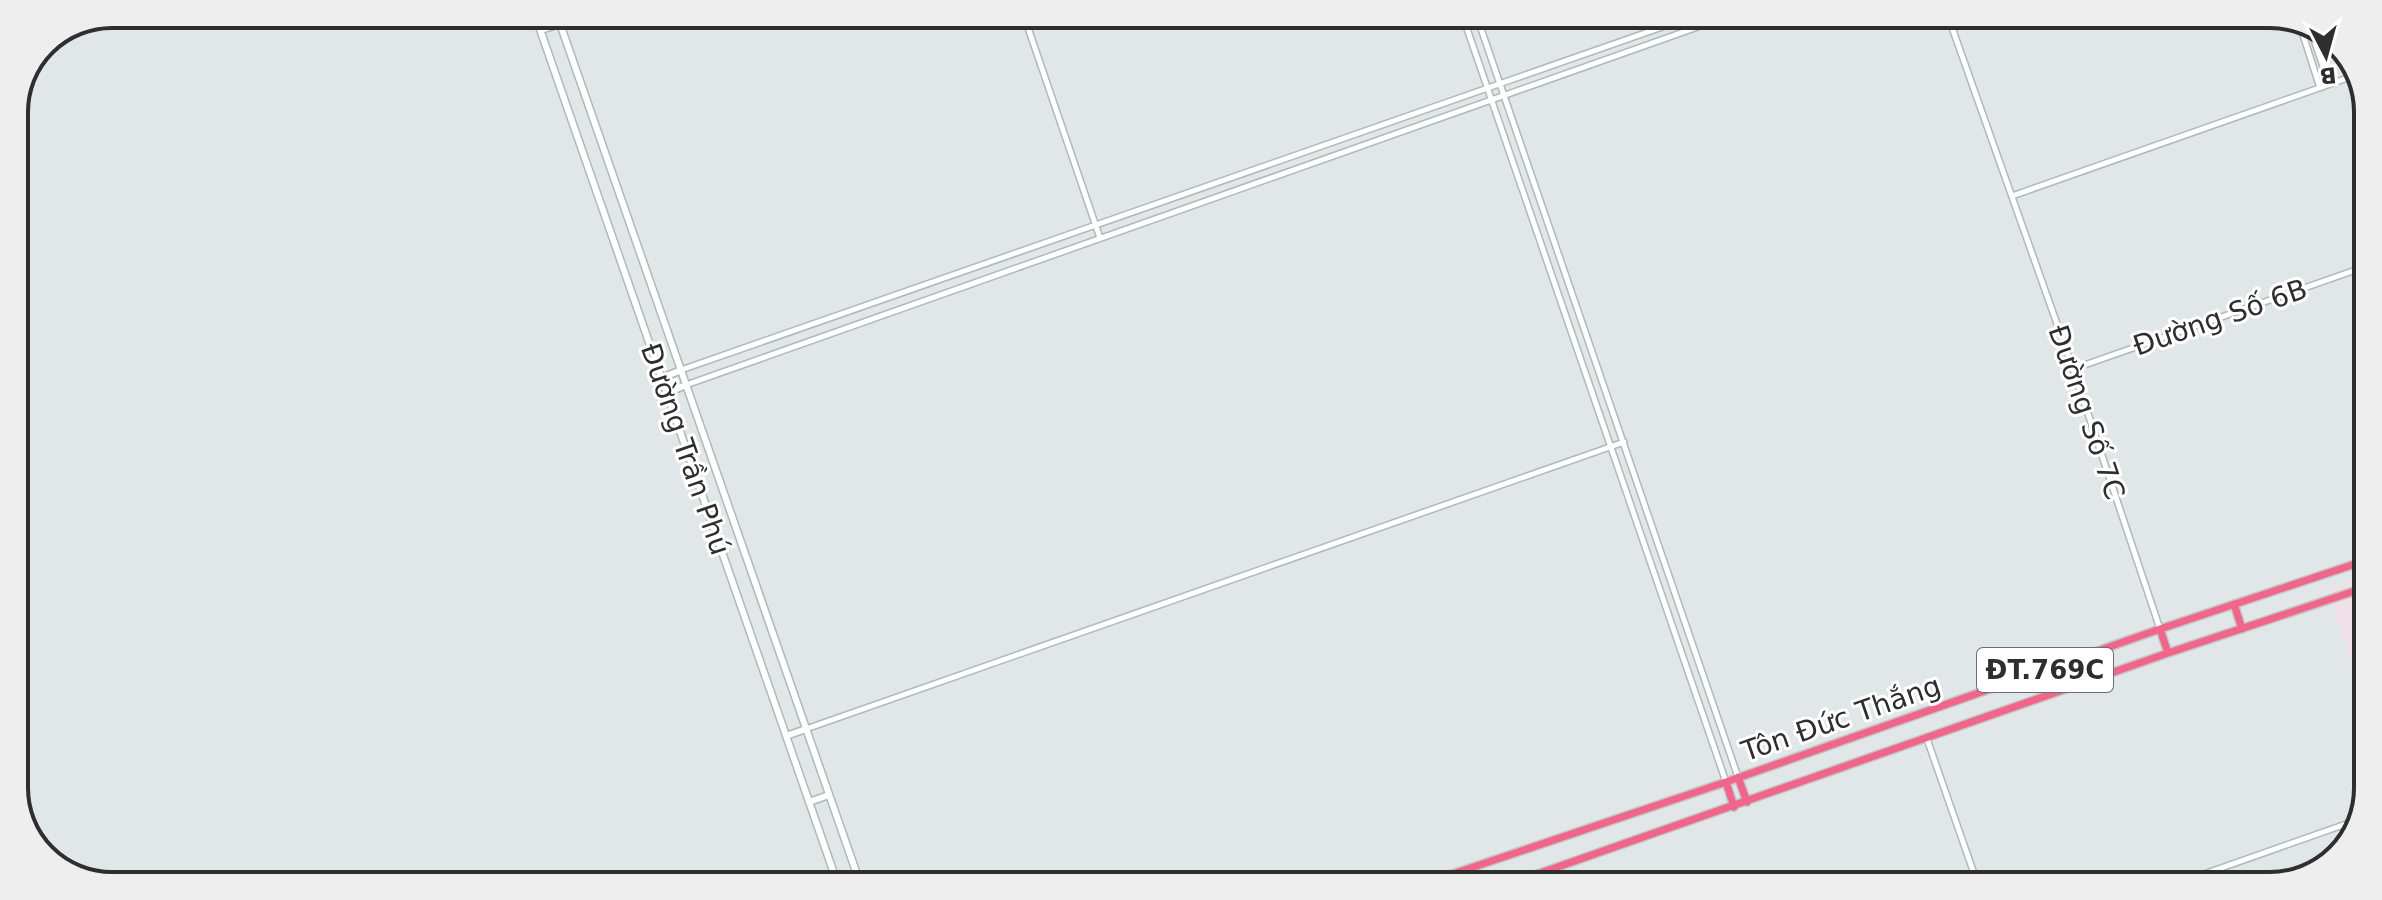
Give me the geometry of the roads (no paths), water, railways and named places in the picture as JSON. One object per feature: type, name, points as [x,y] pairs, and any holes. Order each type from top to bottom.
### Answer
[{"type":"main road","points":[[541,30],[547,28]]},
{"type":"main road","name":"Đường Trần Phú","points":[[561,28],[856,872]]},
{"type":"main road","name":"Đường Trần Phú","points":[[541,30],[834,872]]},
{"type":"main road","points":[[662,378],[681,370]]},
{"type":"main road","points":[[667,393],[686,385]]},
{"type":"main road","name":"Tôn Đức Thắng","points":[[1459,872],[2354,564]]},
{"type":"main road","name":"Tôn Đức Thắng","points":[[1544,872],[2168,653],[2354,591]]},
{"type":"main road","points":[[2234,604],[2242,629]]},
{"type":"main road","points":[[2160,629],[2168,653]]},
{"type":"main road","points":[[2052,667],[2060,691]]},
{"type":"main road","points":[[786,736],[806,729]]},
{"type":"main road","points":[[1738,777],[1747,802]]},
{"type":"main road","points":[[1726,782],[1734,807]]},
{"type":"main road","points":[[809,802],[829,795]]},
{"type":"street","points":[[1028,28],[1100,238]]},
{"type":"street","points":[[1467,28],[1726,782]]},
{"type":"street","points":[[1481,28],[1738,777]]},
{"type":"street","points":[[681,370],[1660,28]]},
{"type":"street","points":[[686,385],[1695,28]]},
{"type":"street","name":"Đường Số 7C","points":[[1952,28],[2073,369],[2160,629]]},
{"type":"street","points":[[2303,35],[2320,88]]},
{"type":"street","points":[[2315,41],[2329,84]]},
{"type":"street","points":[[2012,196],[2347,78]]},
{"type":"street","points":[[1287,159],[1291,171]]},
{"type":"street","points":[[1550,270],[1564,265]]},
{"type":"street","name":"Đường Số 6B","points":[[2073,369],[2354,271]]},
{"type":"street","points":[[879,302],[884,314]]},
{"type":"street","points":[[806,729],[1624,442]]},
{"type":"street","points":[[1663,597],[1676,594]]},
{"type":"street","points":[[1927,739],[1973,872]]},
{"type":"street","points":[[2210,872],[2345,824]]}]
